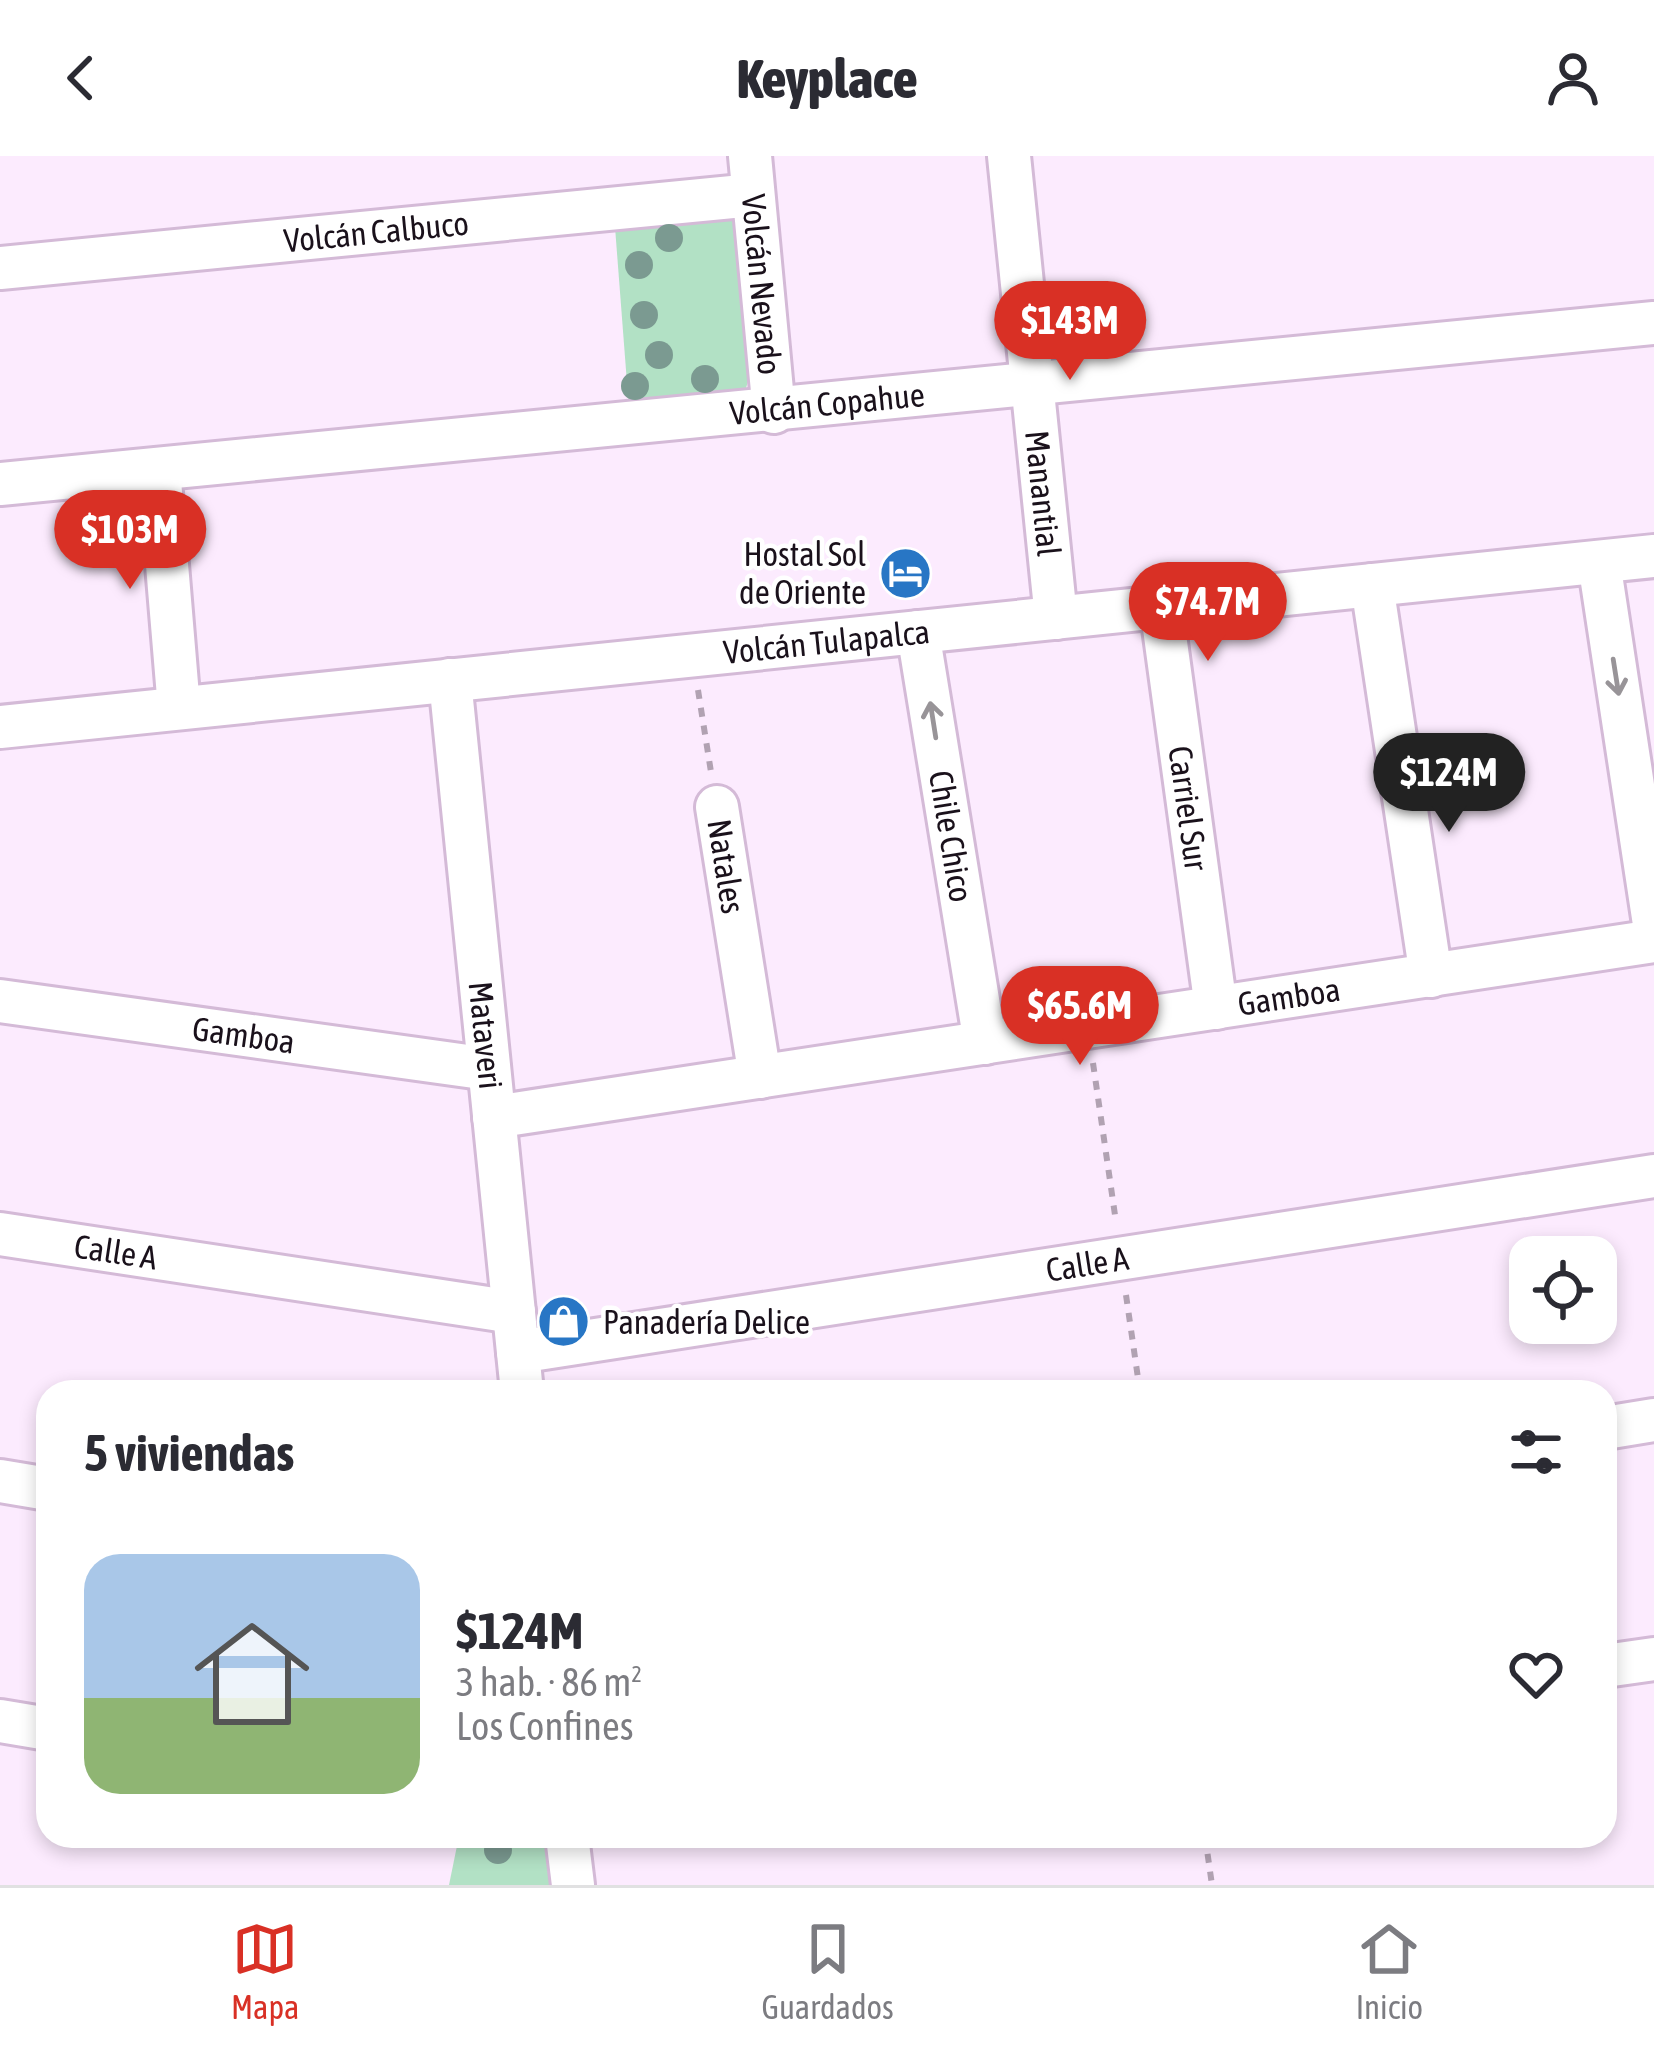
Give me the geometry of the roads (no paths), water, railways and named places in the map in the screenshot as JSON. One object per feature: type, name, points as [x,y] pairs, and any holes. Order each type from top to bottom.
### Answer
[{"type":"street","name":"Manantial","points":[[1009,156],[1056,618]]},
{"type":"street","name":"Volcán Calbuco","points":[[0,268],[752,175]]},
{"type":"street","name":"Volcán Nevado","points":[[752,175],[774,412]]},
{"type":"street","name":"Volcán Copahue","points":[[0,484],[774,412],[1654,322]]},
{"type":"street","points":[[159,469],[179,708]]},
{"type":"street","name":"Volcán Tulapalca","points":[[0,727],[1654,556]]},
{"type":"street","points":[[1599,562],[1654,924]]},
{"type":"street","points":[[1372,585],[1431,976]]},
{"type":"street","name":"Carriel Sur","points":[[1161,606],[1216,1008]]},
{"type":"street","name":"Chile Chico","points":[[918,632],[985,1042]]},
{"type":"street","name":"Mataveri","points":[[450,680],[518,1352]]},
{"type":"street","name":"Natales","points":[[717,807],[760,1077]]},
{"type":"street","name":"Gamboa","points":[[494,1117],[1654,941]]},
{"type":"street","name":"Gamboa","points":[[0,1000],[489,1069]]},
{"type":"street","name":"Calle A","points":[[0,1234],[518,1352],[1654,1176]]},
{"type":"street","points":[[1617,1426],[1654,1420]]},
{"type":"street","points":[[0,1481],[36,1487]]},
{"type":"street","points":[[1617,1664],[1654,1659]]},
{"type":"street","points":[[0,1721],[36,1727]]},
{"type":"street","points":[[568,1848],[573,1885]]},
{"type":"place","name":"Hostal Sol de Oriente","points":[[905,573]]},
{"type":"place","name":"Panadería Delice","points":[[564,1322]]}]
